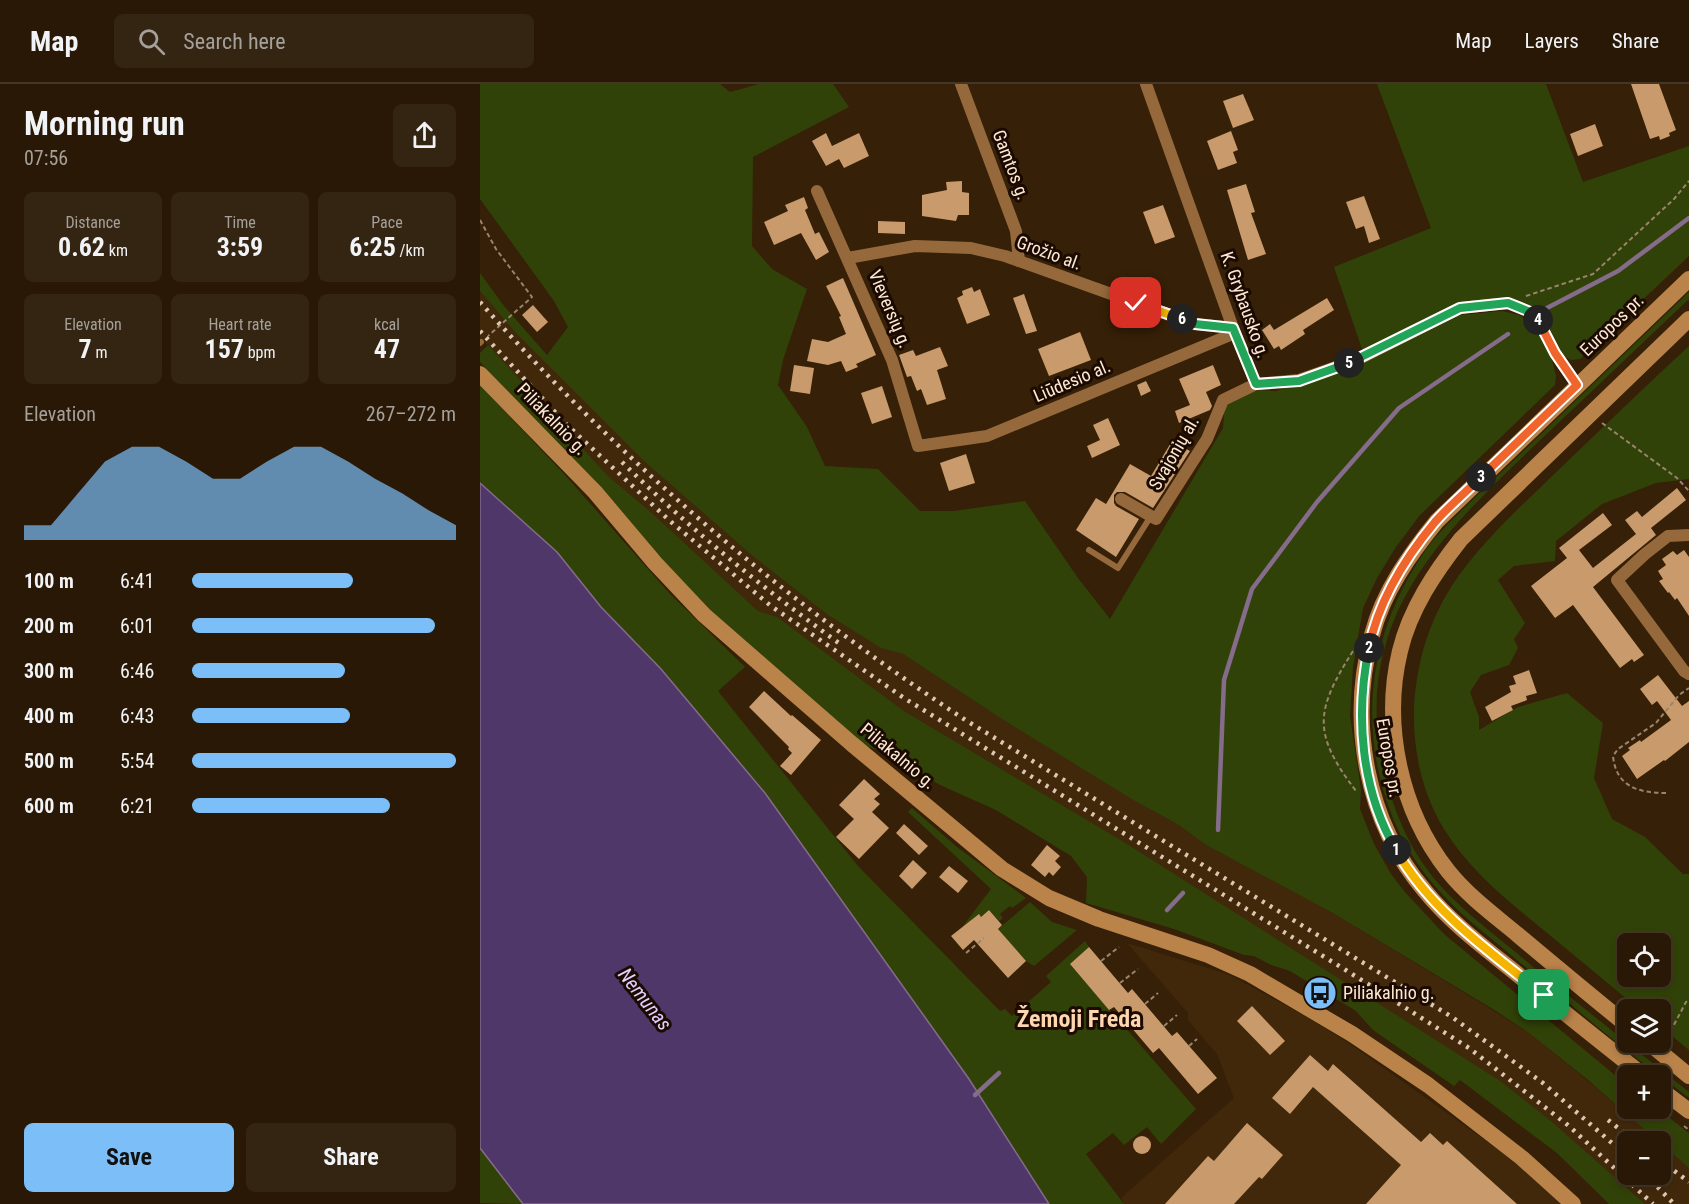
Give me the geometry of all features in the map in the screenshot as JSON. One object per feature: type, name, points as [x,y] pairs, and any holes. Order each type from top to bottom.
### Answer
[{"type":"main road","name":"Europos pr.","points":[[1630,1065],[1482,945],[1426,893],[1406,867],[1389,837],[1369,777],[1363,744],[1361,709],[1365,666],[1372,634],[1396,579],[1418,544],[1437,521],[1689,279]]},
{"type":"main road","name":"Europos pr.","points":[[1617,1017],[1482,905],[1448,871],[1432,848],[1417,822],[1400,768],[1395,736],[1393,692],[1400,650],[1409,624],[1432,577],[1461,539],[1689,319]]},
{"type":"main road","name":"Piliakalnio g.","points":[[480,374],[595,492],[655,563],[704,615],[852,744],[1002,869],[1049,898],[1099,919],[1208,955],[1250,974],[1352,1034],[1428,1085],[1515,1152],[1573,1204]]},
{"type":"main road","points":[[1661,1053],[1689,1076]]},
{"type":"main road","points":[[1671,1097],[1689,1111]]},
{"type":"street","name":"Gamtos g.","points":[[961,84],[1016,231],[1019,261]]},
{"type":"street","name":"K. Grybausko g.","points":[[1146,84],[1234,331],[1256,384],[1299,381],[1359,359],[1460,308],[1508,303],[1535,314],[1555,353],[1577,385]]},
{"type":"street","name":"Vieversių g.","points":[[817,191],[892,360],[918,446]]},
{"type":"street","name":"Grožio al.","points":[[848,258],[915,246],[971,248],[1019,261],[1195,324],[1234,331]]},
{"type":"street","name":"Liūdesio al.","points":[[918,446],[987,436],[1234,331]]},
{"type":"street","name":"Svajonių al.","points":[[1121,498],[1156,519],[1207,439],[1223,400],[1256,384]]},
{"type":"street","points":[[1689,535],[1668,536],[1617,580],[1689,674]]},
{"type":"lane","points":[[1089,550],[1118,568],[1151,516]]},
{"type":"path","points":[[1508,303],[1593,274],[1674,199],[1689,181]]},
{"type":"path","points":[[480,220],[496,249],[532,297],[480,342]]},
{"type":"path","points":[[1602,423],[1677,478],[1689,491]]},
{"type":"path","points":[[1666,793],[1646,793],[1631,788],[1615,769],[1613,756],[1617,749],[1656,723],[1679,695],[1689,688]]},
{"type":"path","points":[[966,953],[984,938]]},
{"type":"path","points":[[1101,961],[1119,946]]},
{"type":"path","points":[[1120,983],[1138,969]]},
{"type":"path","points":[[1145,1004],[1158,993]]},
{"type":"path","points":[[1671,1030],[1689,1000]]},
{"type":"path","points":[[1164,1026],[1177,1015]]},
{"type":"path","points":[[1189,1046],[1197,1039]]},
{"type":"shaded area","points":[[480,291],[515,332],[646,463],[754,557],[828,615],[881,648],[903,654],[1005,721],[1133,800],[1179,825],[1206,845],[1331,912],[1525,1030],[1617,1105],[1617,1119],[1634,1119],[1647,1131],[1617,1131],[1617,1180],[1499,1080],[1124,842],[904,711],[777,617],[758,611],[652,513],[608,476],[480,337]]},
{"type":"shaded area","points":[[1127,943],[1230,975],[1305,1016],[1347,1042],[1543,1182],[1565,1204],[1124,1204],[1121,1198],[1234,1098],[1217,1054],[1188,1020],[1188,1013]]},
{"type":"shaded area","points":[[1671,1152],[1689,1168],[1689,1204],[1645,1204],[1623,1185],[1671,1185]]},
{"type":"green space","points":[[480,84],[720,84],[730,92],[759,84],[833,84],[849,107],[753,157],[752,246],[772,269],[807,289],[783,360],[778,385],[807,427],[825,466],[878,469],[920,511],[954,511],[1025,501],[1078,578],[1110,619],[1223,428],[1225,402],[1259,390],[1276,391],[1361,362],[1460,315],[1502,311],[1519,315],[1534,325],[1551,355],[1556,376],[1555,385],[1420,515],[1396,547],[1377,578],[1363,608],[1353,667],[1350,716],[1361,790],[1360,809],[1374,844],[1391,874],[1444,934],[1617,1077],[1617,1105],[1525,1030],[1496,1011],[1331,912],[1206,845],[1179,825],[1133,800],[1005,721],[903,654],[881,648],[828,615],[754,557],[646,463],[515,332],[480,291],[480,273],[504,306],[547,355],[568,327],[554,301],[480,199]]},
{"type":"green space","points":[[1377,84],[1546,84],[1583,182],[1689,146],[1689,256],[1580,359],[1571,360],[1563,356],[1540,309],[1509,299],[1462,304],[1363,352],[1334,267],[1431,228]]},
{"type":"green space","points":[[1689,292],[1689,299],[1514,465],[1444,539],[1416,578],[1394,620],[1381,666],[1377,716],[1384,772],[1401,824],[1421,861],[1450,896],[1474,918],[1617,1034],[1617,1043],[1470,921],[1436,887],[1409,851],[1390,811],[1383,788],[1373,737],[1372,710],[1378,656],[1385,630],[1395,605],[1421,557],[1440,532]]},
{"type":"green space","points":[[488,345],[608,476],[652,513],[758,611],[777,617],[904,711],[1124,842],[1499,1080],[1552,1122],[1617,1179],[1617,1185],[1623,1185],[1645,1204],[1609,1204],[1557,1153],[1460,1080],[1454,1086],[1373,1030],[1356,1011],[1290,971],[1254,956],[1244,955],[1174,929],[1086,903],[1087,877],[1071,856],[996,810],[940,785],[889,755],[864,745],[708,613],[598,488],[480,362],[480,353]]},
{"type":"green space","points":[[1689,346],[1689,479],[1656,483],[1602,504],[1556,541],[1555,561],[1514,566],[1498,580],[1525,623],[1514,639],[1518,648],[1509,665],[1481,675],[1470,692],[1479,717],[1479,730],[1518,707],[1567,693],[1603,723],[1594,778],[1612,819],[1645,837],[1683,874],[1689,874],[1689,1050],[1671,1035],[1671,999],[1627,999],[1480,874],[1444,829],[1430,802],[1421,774],[1414,714],[1416,684],[1431,626],[1444,599],[1465,567],[1520,507]]},
{"type":"green space","points":[[480,385],[565,475],[670,594],[745,667],[718,691],[858,866],[1000,1011],[1005,1009],[1012,1016],[1051,982],[1046,976],[1085,941],[1089,947],[1070,964],[1196,1109],[1161,1144],[1147,1127],[1124,1145],[1113,1133],[1086,1154],[1124,1204],[1049,1204],[969,1079],[765,793],[661,669],[601,607],[557,552],[480,483]]},
{"type":"green space","points":[[912,808],[957,847],[1026,898],[1000,914],[1003,918],[999,921],[989,910],[964,928],[963,926],[991,889],[908,812]]},
{"type":"green space","points":[[1030,902],[1052,922],[1077,930],[1034,966],[1026,961],[998,929]]},
{"type":"green space","points":[[1630,1053],[1641,1053],[1655,1065],[1646,1065]]},
{"type":"green space","points":[[1671,1078],[1689,1092],[1689,1098],[1671,1084]]},
{"type":"green space","points":[[1633,1119],[1671,1119],[1689,1133],[1689,1168],[1671,1152],[1671,1131],[1647,1131]]},
{"type":"green space","points":[[480,1148],[523,1204],[480,1203]]},
{"type":"water","name":"Nemunas","points":[[480,483],[557,552],[601,607],[661,669],[765,793],[969,1079],[1049,1204],[523,1204],[480,1148]]},
{"type":"building","points":[[1631,84],[1659,84],[1676,130],[1669,133],[1670,136],[1660,140],[1659,136],[1650,139]]},
{"type":"building","points":[[1243,94],[1254,120],[1233,128],[1223,101]]},
{"type":"building","points":[[1595,124],[1603,146],[1578,156],[1570,134]]},
{"type":"building","points":[[1231,131],[1238,150],[1233,152],[1237,163],[1218,170],[1207,141]]},
{"type":"building","points":[[826,133],[832,146],[859,133],[869,156],[844,168],[839,159],[826,166],[812,141]]},
{"type":"building","points":[[962,181],[962,192],[969,193],[969,215],[958,215],[956,221],[922,216],[922,195],[947,190],[946,182]]},
{"type":"building","points":[[1246,184],[1255,212],[1251,213],[1266,254],[1248,260],[1227,190]]},
{"type":"building","points":[[1364,196],[1380,239],[1369,243],[1364,226],[1356,229],[1346,202]]},
{"type":"building","points":[[804,197],[808,208],[805,210],[815,234],[819,232],[829,252],[816,260],[801,233],[774,245],[764,222],[788,211],[785,205]]},
{"type":"building","points":[[1163,205],[1175,237],[1155,244],[1143,212]]},
{"type":"building","points":[[878,221],[905,222],[905,234],[878,233]]},
{"type":"building","points":[[843,278],[876,355],[856,364],[858,367],[846,372],[841,361],[828,365],[807,361],[812,339],[828,342],[846,334],[839,317],[841,316],[826,286]]},
{"type":"building","points":[[972,287],[974,292],[980,289],[990,315],[967,324],[957,298],[963,295],[962,291]]},
{"type":"building","points":[[1024,294],[1037,331],[1026,334],[1013,298]]},
{"type":"building","points":[[1327,298],[1334,310],[1303,330],[1305,334],[1281,350],[1279,346],[1274,349],[1262,330],[1270,324],[1274,330]]},
{"type":"building","points":[[533,305],[548,322],[537,332],[522,315]]},
{"type":"building","points":[[1080,332],[1091,360],[1049,376],[1038,349]]},
{"type":"building","points":[[940,347],[948,366],[937,370],[946,399],[927,405],[921,389],[917,391],[911,376],[907,377],[899,355],[913,350],[916,356]]},
{"type":"building","points":[[794,365],[814,368],[810,394],[790,391]]},
{"type":"building","points":[[1213,365],[1221,385],[1206,392],[1212,406],[1210,410],[1179,423],[1175,411],[1190,405],[1179,379]]},
{"type":"building","points":[[1146,381],[1151,391],[1141,396],[1137,385]]},
{"type":"building","points":[[882,386],[892,417],[872,424],[861,393]]},
{"type":"building","points":[[1108,418],[1120,445],[1092,458],[1087,446],[1100,440],[1093,425]]},
{"type":"building","points":[[1172,441],[1190,451],[1153,508],[1125,492],[1117,492],[1114,495],[1116,506],[1139,519],[1116,557],[1076,530],[1096,498],[1106,504],[1130,464],[1151,476]]},
{"type":"building","points":[[966,454],[975,483],[949,491],[940,463]]},
{"type":"building","points":[[1677,488],[1686,500],[1651,528],[1656,535],[1593,587],[1644,655],[1634,662],[1632,659],[1620,668],[1573,605],[1555,618],[1531,586],[1567,558],[1559,548],[1603,513],[1612,525],[1579,550],[1593,568],[1636,534],[1625,520],[1637,511],[1642,517]]},
{"type":"building","points":[[1684,550],[1689,557],[1689,616],[1677,598],[1675,600],[1659,581],[1663,579],[1658,571],[1666,565],[1662,559],[1673,551],[1677,555]]},
{"type":"building","points":[[1529,670],[1537,693],[1526,696],[1527,700],[1511,706],[1513,710],[1492,721],[1485,707],[1511,692],[1509,686],[1516,684],[1513,676]]},
{"type":"building","points":[[1658,675],[1682,706],[1689,701],[1689,742],[1637,779],[1622,756],[1630,750],[1628,748],[1640,740],[1641,742],[1671,720],[1657,701],[1652,705],[1640,689]]},
{"type":"building","points":[[764,691],[821,740],[791,775],[780,766],[792,753],[789,747],[749,707]]},
{"type":"building","points":[[864,779],[880,794],[874,799],[880,804],[872,812],[889,828],[859,859],[836,837],[854,819],[839,805]]},
{"type":"building","points":[[904,824],[928,846],[919,855],[896,833]]},
{"type":"building","points":[[1047,845],[1060,856],[1055,861],[1061,867],[1053,876],[1049,872],[1045,877],[1031,865]]},
{"type":"building","points":[[913,860],[927,873],[912,889],[899,876]]},
{"type":"building","points":[[949,866],[968,881],[958,893],[939,877]]},
{"type":"building","points":[[989,910],[1002,925],[998,929],[1026,961],[1008,978],[974,940],[963,950],[951,936],[979,914],[981,917]]},
{"type":"building","points":[[1089,947],[1128,993],[1132,989],[1172,1036],[1177,1032],[1217,1078],[1198,1094],[1159,1048],[1153,1053],[1114,1007],[1109,1010],[1070,964]]},
{"type":"building","points":[[1252,1006],[1285,1041],[1270,1055],[1237,1021]]},
{"type":"building","points":[[1310,1055],[1328,1071],[1333,1064],[1421,1142],[1430,1133],[1443,1145],[1447,1141],[1517,1204],[1366,1204],[1401,1165],[1313,1087],[1290,1114],[1272,1098]]},
{"type":"building","points":[[1247,1123],[1283,1155],[1262,1179],[1259,1177],[1234,1204],[1165,1204],[1208,1156],[1214,1161]]},
{"type":"building","points":[[1142,1136],[1148,1139],[1151,1145],[1148,1151],[1142,1154],[1136,1151],[1133,1145],[1136,1139]]},
{"type":"waterway","points":[[1547,308],[1618,271],[1689,218]]},
{"type":"waterway","points":[[1218,830],[1224,680],[1252,589],[1317,502],[1399,408],[1508,334]]},
{"type":"waterway","points":[[1167,910],[1183,893]]},
{"type":"waterway","points":[[975,1095],[999,1073]]},
{"type":"railway","points":[[480,302],[534,361],[649,474],[709,528],[835,628],[900,676],[967,721],[1452,1017],[1543,1083],[1617,1147]]},
{"type":"railway","points":[[480,331],[567,425],[670,521],[771,606],[904,698],[1469,1048],[1569,1126],[1653,1204]]},
{"type":"railway","points":[[622,462],[729,558],[843,646]]},
{"type":"railway","points":[[1608,1120],[1622,1131]]},
{"type":"railway","points":[[1671,1168],[1689,1182]]},
{"type":"railway","points":[[1656,1185],[1674,1204]]},
{"type":"place","name":"Piliakalnio g.","points":[[1320,993]]},
{"type":"district","name":"Žemoji Freda","points":[[1079,1019]]},
{"type":"route","points":[[1136,303],[1195,324],[1233,328],[1256,384],[1299,381],[1359,359],[1460,308],[1508,303],[1535,314],[1555,353],[1577,385],[1437,521],[1418,544],[1396,579],[1372,634],[1363,676],[1361,709],[1363,744],[1369,777],[1389,837],[1406,867],[1449,917],[1544,995]]}]
